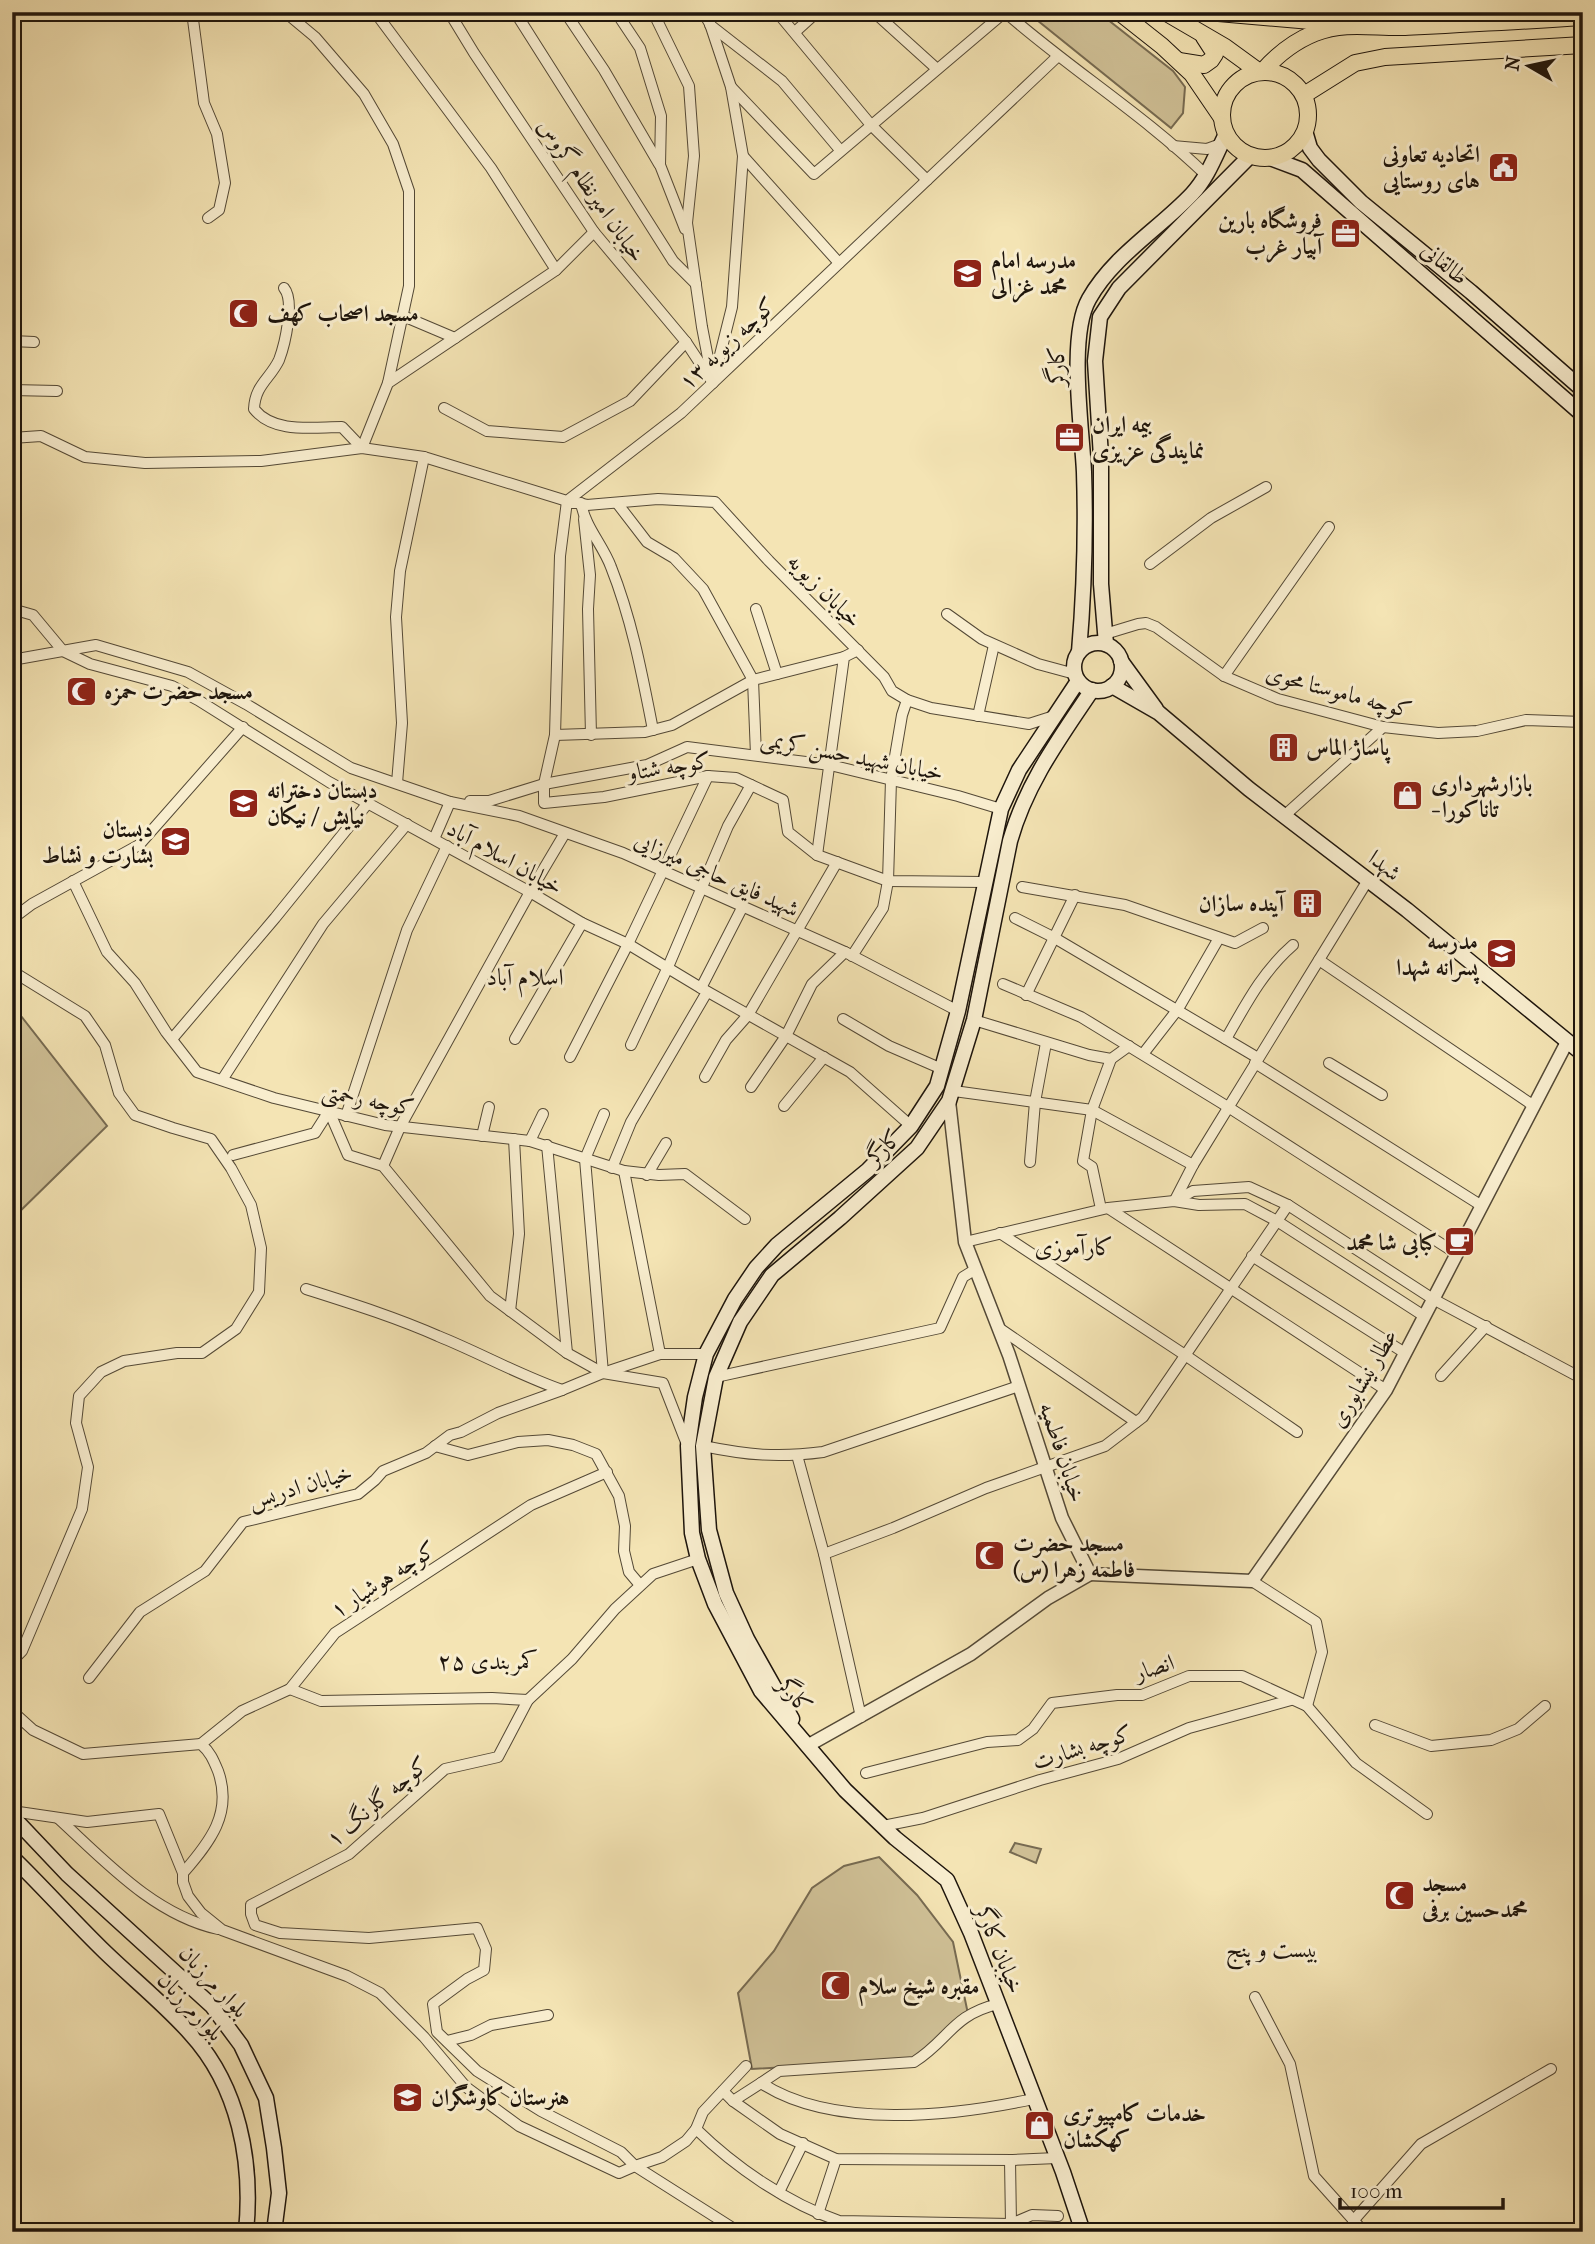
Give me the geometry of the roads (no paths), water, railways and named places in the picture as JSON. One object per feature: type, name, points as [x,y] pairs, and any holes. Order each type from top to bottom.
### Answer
[{"type":"main road","points":[[1119,12],[1192,74],[1223,132],[1236,147],[1250,156],[1270,158],[1285,154],[1297,144],[1305,131],[1309,113],[1304,95],[1297,85],[1276,72],[1261,71],[1243,77],[1231,88],[1223,102],[1223,132]]},
{"type":"main road","points":[[1165,12],[1261,71]]},
{"type":"main road","points":[[1207,12],[1402,27],[1583,16]]},
{"type":"main road","points":[[1261,71],[1275,57],[1297,42],[1315,33],[1351,24]]},
{"type":"main road","points":[[1402,27],[1406,56]]},
{"type":"main road","points":[[1177,60],[1194,65],[1204,65],[1211,60],[1215,54],[1214,49],[1202,35]]},
{"type":"main road","points":[[1304,95],[1355,63],[1406,56],[1583,45]]},
{"type":"main road","name":"طالقانی","points":[[1305,131],[1310,148],[1331,174],[1361,202],[1583,390]]},
{"type":"main road","name":"کارگر","points":[[1079,652],[1084,598],[1084,474],[1077,380],[1080,321],[1087,302],[1101,279],[1193,193],[1206,175],[1223,132]]},
{"type":"main road","name":"کارگر","points":[[1105,639],[1101,584],[1101,457],[1095,361],[1100,317],[1119,288],[1250,156]]},
{"type":"main road","name":"طالقانی","points":[[1270,158],[1302,170],[1583,415]]},
{"type":"main road","points":[[1426,278],[1438,265]]},
{"type":"main road","points":[[1121,660],[1119,677],[1112,686],[1103,690],[1092,690],[1077,677],[1074,662],[1079,652],[1088,645],[1105,639],[1115,651],[1159,713]]},
{"type":"main road","name":"کارگر","points":[[797,1734],[761,1691],[715,1604],[698,1559],[692,1533],[695,1397],[706,1354],[734,1299],[770,1253],[797,1227],[868,1170],[911,1126],[937,1086],[958,1011],[1001,809],[1018,770],[1077,677]]},
{"type":"main road","points":[[1112,686],[1159,713]]},
{"type":"main road","name":"کارگر","points":[[797,1734],[790,1714],[747,1639],[726,1593],[709,1530],[695,1446],[716,1377],[740,1322],[772,1275],[917,1148],[952,1096],[974,1020],[1018,812],[1040,766],[1092,690]]},
{"type":"main road","name":"شهدا","points":[[1159,713],[1583,1054]]},
{"type":"main road","points":[[958,1011],[974,1020]]},
{"type":"main road","name":"خیابان کارگر","points":[[797,1734],[845,1790],[947,1881],[971,1933],[1083,2232]]},
{"type":"main road","name":"بلوار مرزبان","points":[[12,1816],[67,1874],[212,2006],[241,2045],[266,2098],[279,2193],[274,2232]]},
{"type":"main road","name":"بلوارمرزبان","points":[[12,1857],[76,1924],[191,2034],[213,2065],[240,2126],[248,2188],[246,2232]]},
{"type":"street","points":[[192,12],[204,103],[217,134],[225,183],[219,210],[208,218]]},
{"type":"street","points":[[285,12],[314,37],[364,93],[393,144],[410,191],[409,286],[388,383],[362,448]]},
{"type":"street","points":[[375,12],[491,168],[556,270]]},
{"type":"street","name":"خیابان امیرنظام گروس","points":[[449,12],[594,233],[686,342],[713,383]]},
{"type":"street","points":[[515,12],[673,261],[696,284]]},
{"type":"street","points":[[565,12],[604,70],[660,165],[690,239]]},
{"type":"street","points":[[616,12],[640,48],[661,116],[660,165]]},
{"type":"street","points":[[653,12],[689,86],[694,156],[687,223],[713,383]]},
{"type":"street","points":[[703,12],[710,24],[731,87],[743,156],[732,307],[713,383]]},
{"type":"street","points":[[777,12],[871,125],[927,180]]},
{"type":"street","points":[[795,32],[817,12]]},
{"type":"street","points":[[874,12],[937,69]]},
{"type":"street","points":[[731,87],[814,174],[1004,12],[1057,57],[1173,145],[1206,175]]},
{"type":"street","points":[[710,24],[782,81],[840,150]]},
{"type":"street","name":"کوچه زیویه ۱۳","points":[[567,500],[681,413],[1057,57]]},
{"type":"street","points":[[1173,145],[1207,149],[1223,132]]},
{"type":"street","points":[[743,156],[839,263]]},
{"type":"street","points":[[388,383],[556,270],[594,233]]},
{"type":"street","points":[[284,288],[288,293],[289,311],[285,339],[278,362],[255,396],[254,409],[263,420],[285,426],[342,427],[362,448]]},
{"type":"street","points":[[403,316],[455,338]]},
{"type":"street","points":[[12,341],[34,341]]},
{"type":"street","points":[[444,408],[487,431],[563,437],[630,401],[686,342]]},
{"type":"street","points":[[12,390],[57,391]]},
{"type":"street","points":[[12,438],[41,436],[85,457],[145,463],[261,461],[319,456],[362,448],[424,457],[567,500],[561,556],[555,735],[544,784]]},
{"type":"street","points":[[397,783],[402,723],[396,617],[400,571],[424,457]]},
{"type":"street","points":[[1150,564],[1184,541],[1211,518],[1266,487]]},
{"type":"street","name":"خیابان زیویه","points":[[567,500],[581,503],[658,499],[715,502],[769,561],[884,677],[892,691],[907,700],[931,708],[1029,724],[1054,716]]},
{"type":"street","points":[[581,503],[590,575],[588,609],[591,735]]},
{"type":"street","points":[[617,503],[647,542],[674,558],[703,589],[753,680],[756,755]]},
{"type":"street","points":[[583,516],[610,564],[634,634],[653,730]]},
{"type":"street","points":[[1224,676],[1329,527]]},
{"type":"street","points":[[12,609],[33,615],[63,652]]},
{"type":"street","points":[[755,609],[777,674]]},
{"type":"street","points":[[947,614],[994,645],[1077,677]]},
{"type":"street","name":"کوچه ماموستا محوی","points":[[1105,639],[1146,623],[1156,627],[1224,676],[1278,699],[1383,727],[1438,733],[1477,732],[1526,720],[1583,722]]},
{"type":"street","name":"خیابان اسلام آباد","points":[[12,660],[96,645],[188,672],[351,768],[450,802]]},
{"type":"street","points":[[978,716],[994,645]]},
{"type":"street","points":[[555,735],[653,730],[684,719],[753,680],[844,657],[858,650]]},
{"type":"street","name":"خیابان اسلام آباد","points":[[63,652],[90,664],[172,686],[368,803],[530,891],[582,923],[628,944],[850,1072],[911,1126]]},
{"type":"street","points":[[817,855],[844,657]]},
{"type":"street","points":[[751,1087],[786,1036],[812,984],[849,954],[883,908],[888,881],[891,780],[907,700]]},
{"type":"street","points":[[12,919],[73,881],[139,845],[243,727]]},
{"type":"street","points":[[1284,816],[1383,727]]},
{"type":"street","name":"خیابان شهید حسن کریمی","points":[[450,802],[489,801],[544,784],[647,765],[687,747],[830,765],[1001,809]]},
{"type":"street","points":[[570,1057],[628,944],[708,776]]},
{"type":"street","name":"کوچه شتاو","points":[[544,784],[544,803],[604,797],[708,776],[736,778],[783,800],[788,832],[817,855],[888,881],[984,882]]},
{"type":"street","points":[[631,1045],[668,967],[728,826],[751,785]]},
{"type":"street","points":[[434,839],[450,802]]},
{"type":"street","name":"شهید فایق حاجی میرزایی","points":[[450,802],[519,816],[623,853],[849,954],[958,1011]]},
{"type":"street","points":[[172,1039],[368,803]]},
{"type":"street","points":[[222,1080],[323,924],[407,824]]},
{"type":"street","points":[[383,1166],[400,1127],[530,891],[565,833]]},
{"type":"street","points":[[346,1116],[407,930],[447,846]]},
{"type":"street","points":[[705,1077],[726,1041],[748,1014],[837,862]]},
{"type":"street","points":[[1174,1201],[1228,1107],[1368,880]]},
{"type":"street","name":"کوچه رحمتی","points":[[73,881],[107,952],[135,983],[197,1072],[274,1098],[346,1116],[400,1127],[547,1144],[611,1168],[647,1175],[685,1174],[745,1219]]},
{"type":"street","points":[[1022,887],[1125,905],[1235,943],[1263,929]]},
{"type":"street","points":[[1026,995],[1075,895]]},
{"type":"street","points":[[611,1168],[631,1122],[704,990],[743,906]]},
{"type":"street","points":[[1015,918],[1178,1009],[1482,1206]]},
{"type":"street","points":[[515,1039],[582,923]]},
{"type":"street","points":[[1143,1055],[1178,1009],[1219,937]]},
{"type":"street","points":[[1226,1039],[1254,990],[1275,961],[1293,945]]},
{"type":"street","points":[[1319,960],[1534,1106]]},
{"type":"street","points":[[12,971],[85,1016],[105,1045],[119,1093],[135,1115],[211,1139],[251,1205],[261,1248],[259,1292],[236,1329],[202,1353],[177,1353],[124,1361],[101,1372],[79,1396],[76,1423],[88,1467],[82,1509],[22,1651],[12,1661]]},
{"type":"street","points":[[1003,984],[1081,1017],[1228,1107],[1457,1254]]},
{"type":"street","points":[[843,1019],[889,1046],[942,1069]]},
{"type":"street","points":[[974,1020],[1046,1043],[1111,1059]]},
{"type":"street","name":"عطار نیشابوری","points":[[1252,1581],[1386,1390],[1567,1042]]},
{"type":"street","points":[[1030,1162],[1035,1102],[1046,1043]]},
{"type":"street","points":[[1129,1046],[1111,1059],[1092,1111],[1083,1161],[1092,1167],[1104,1208],[1386,1390]]},
{"type":"street","points":[[784,1106],[824,1057]]},
{"type":"street","points":[[1329,1063],[1382,1095]]},
{"type":"street","points":[[952,1096],[1035,1102],[1092,1111],[1193,1165]]},
{"type":"street","name":"خیابان فاطمیه","points":[[952,1096],[965,1242],[1019,1386],[1062,1518],[1090,1574]]},
{"type":"street","points":[[482,1136],[489,1107]]},
{"type":"street","points":[[233,1154],[315,1133],[329,1111]]},
{"type":"street","points":[[329,1111],[348,1156],[383,1166],[490,1296],[567,1353],[603,1373],[663,1383],[695,1446],[748,1455],[822,1452],[1019,1386]]},
{"type":"street","points":[[530,1141],[542,1114]]},
{"type":"street","points":[[603,1373],[585,1159],[604,1114]]},
{"type":"street","points":[[510,1311],[519,1234],[514,1139]]},
{"type":"street","points":[[647,1175],[666,1143]]},
{"type":"street","points":[[547,1144],[567,1353]]},
{"type":"street","points":[[624,1171],[660,1354]]},
{"type":"street","points":[[1174,1201],[1193,1191],[1249,1187],[1288,1205],[1433,1299],[1583,1380]]},
{"type":"street","points":[[965,1242],[1104,1208],[1174,1201],[1199,1205],[1245,1204],[1277,1221],[1424,1316]]},
{"type":"street","points":[[824,1554],[986,1489],[1105,1446],[1143,1417],[1288,1205]]},
{"type":"street","points":[[1000,1233],[1297,1432]]},
{"type":"street","points":[[1252,1256],[1405,1353]]},
{"type":"street","points":[[716,1377],[940,1328],[963,1277],[976,1269]]},
{"type":"street","points":[[306,1289],[439,1336],[526,1377],[562,1390]]},
{"type":"street","points":[[1441,1376],[1486,1326]]},
{"type":"street","points":[[998,1328],[1136,1422]]},
{"type":"street","name":"خیابان ادریس","points":[[89,1678],[140,1612],[205,1572],[243,1522],[358,1494],[383,1471],[426,1453],[450,1435],[498,1413],[603,1373],[660,1354],[706,1354]]},
{"type":"street","points":[[435,1446],[468,1455],[518,1442],[548,1440],[573,1445],[596,1454],[619,1496],[625,1526],[624,1551],[629,1572],[640,1585]]},
{"type":"street","points":[[797,1455],[824,1554],[861,1717]]},
{"type":"street","name":"کوچه هوشیار ۱","points":[[201,1744],[242,1712],[290,1689],[335,1633],[531,1506],[607,1472]]},
{"type":"street","name":"کوچه گلرنگ ۱","points":[[446,2042],[437,2032],[433,2004],[484,1970],[486,1949],[477,1928],[369,1938],[280,1933],[255,1925],[251,1905],[349,1854],[445,1769],[498,1757],[528,1700],[572,1659],[615,1609],[653,1574],[698,1559]]},
{"type":"street","points":[[807,1746],[971,1654],[1048,1598],[1090,1574],[1252,1581],[1316,1622],[1322,1652],[1307,1706]]},
{"type":"street","name":"انصار","points":[[866,1773],[987,1742],[1018,1740],[1033,1729],[1052,1703],[1117,1695],[1142,1695],[1189,1676],[1242,1676],[1307,1706],[1356,1763],[1427,1814]]},
{"type":"street","points":[[290,1689],[321,1701],[492,1698],[528,1700]]},
{"type":"street","name":"کوچه بشارت","points":[[883,1826],[923,1818],[1040,1780],[1118,1759],[1189,1728],[1291,1700]]},
{"type":"street","points":[[1375,1725],[1432,1746],[1491,1740],[1518,1729],[1545,1706]]},
{"type":"street","points":[[12,1712],[33,1730],[83,1754],[201,1744],[211,1754],[221,1780],[221,1815],[204,1849],[183,1872]]},
{"type":"street","points":[[12,1811],[87,1822],[159,1814],[183,1872],[188,1896],[201,1913],[222,1930]]},
{"type":"street","points":[[57,1817],[132,1885],[195,1924],[222,1930],[347,1976],[380,1993],[424,2037],[466,2087],[519,2126],[619,2173],[662,2157],[686,2141],[696,2129],[703,2112],[746,2066]]},
{"type":"street","points":[[1255,1997],[1290,2064],[1314,2176],[1364,2232]]},
{"type":"street","points":[[733,2101],[779,2071],[915,2062],[968,2014],[998,2004]]},
{"type":"street","points":[[446,2042],[471,2035],[491,2025],[548,2015]]},
{"type":"street","points":[[446,2042],[477,2071],[541,2111],[621,2152],[635,2166],[739,2232]]},
{"type":"street","points":[[1353,2221],[1421,2144],[1550,2069]]},
{"type":"street","points":[[761,2083],[781,2096],[844,2112],[942,2114],[993,2108],[1033,2099]]},
{"type":"street","points":[[723,2091],[780,2134],[836,2159],[1010,2161],[1057,2158]]},
{"type":"street","points":[[696,2129],[715,2148],[779,2192],[818,2214],[839,2221],[918,2227],[1011,2224],[1032,2215],[1058,2216]]},
{"type":"street","points":[[779,2192],[803,2143]]},
{"type":"street","points":[[818,2214],[836,2159]]},
{"type":"street","points":[[1010,2161],[1011,2224]]},
{"type":"place","name":"اتحادیه تعاونی های روستایی","points":[[1503,167]]},
{"type":"place","name":"فروشگاه بارین آبیار غرب","points":[[1345,233]]},
{"type":"place","name":"مدرسه امام محمد غزالی","points":[[968,273]]},
{"type":"place","name":"مسجد اصحاب کهف","points":[[244,313]]},
{"type":"place","name":"بیمه ایران نمایندگی عزیزی","points":[[1069,437]]},
{"type":"place","name":"مسجد حضرت حمزه","points":[[81,691]]},
{"type":"place","name":"پاساژ الماس","points":[[1283,747]]},
{"type":"place","name":"بازارشهرداری - تاناکورا","points":[[1408,796]]},
{"type":"place","name":"دبستان دخترانه نیایش / نیکان","points":[[244,803]]},
{"type":"place","name":"دبستان بشارت و نشاط","points":[[176,842]]},
{"type":"place","name":"آینده سازان","points":[[1307,903]]},
{"type":"place","name":"مدرسه پسرانه شهدا","points":[[1501,954]]},
{"type":"place","name":"کبابی شا محمد","points":[[1460,1242]]},
{"type":"place","name":"مسجد حضرت فاطمه زهرا (س)","points":[[990,1556]]},
{"type":"place","name":"مسجد محمدحسین برفی","points":[[1399,1896]]},
{"type":"place","name":"مقبره شیخ سلام","points":[[835,1986]]},
{"type":"place","name":"هنرستان کاوشگران","points":[[408,2097]]},
{"type":"place","name":"خدمات کامپیوتری کهکشان","points":[[1040,2126]]},
{"type":"district","name":"اسلام آباد","points":[[525,977]]},
{"type":"district","name":"کارآموزی","points":[[1074,1247]]},
{"type":"district","name":"کمربندی ۲۵","points":[[488,1661]]},
{"type":"district","name":"بیست و پنج","points":[[1272,1949]]}]
